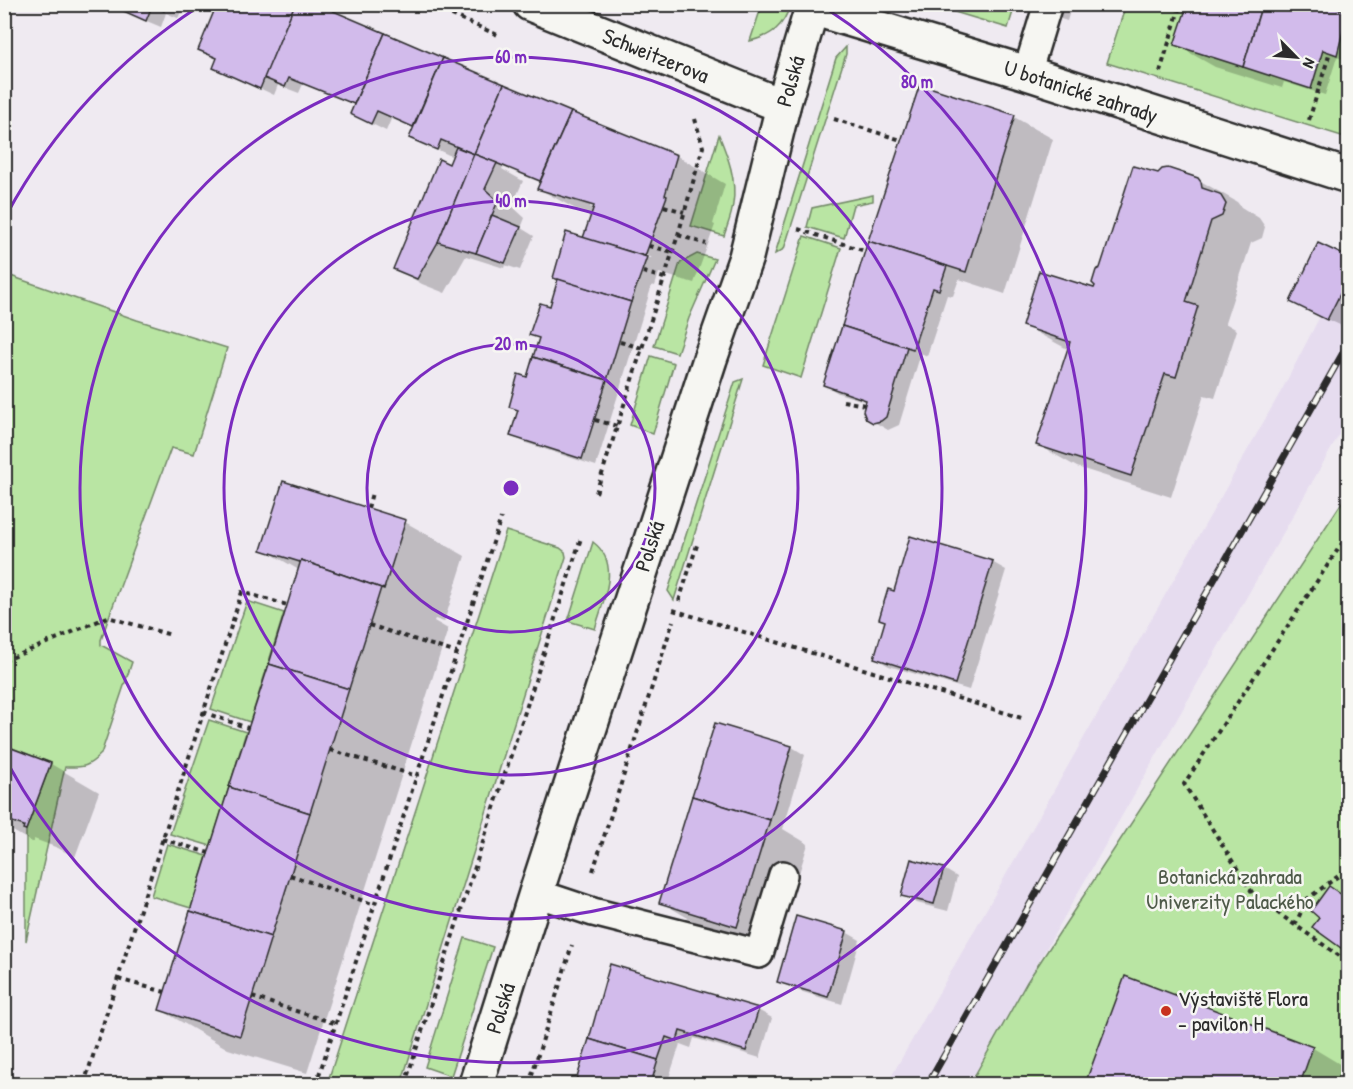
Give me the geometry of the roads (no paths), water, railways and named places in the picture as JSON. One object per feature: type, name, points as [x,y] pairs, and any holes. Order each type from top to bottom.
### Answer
[{"type":"street","name":"Schweitzerova","points":[[530,4],[783,105]]},
{"type":"street","name":"Polská","points":[[476,1084],[710,359],[746,257],[783,105],[813,6]]},
{"type":"street","name":"U botanické zahrady","points":[[813,6],[1348,176]]},
{"type":"lane","points":[[1027,73],[1048,4]]},
{"type":"lane","points":[[536,893],[581,908],[759,954],[783,875]]},
{"type":"railway","points":[[928,1084],[1348,344]]},
{"type":"place","name":"Výstaviště Flora - pavilon H","points":[[1166,1011]]},
{"type":"park label","name":"Botanická zahrada Univerzity Palackého","points":[[1230,888]]}]
